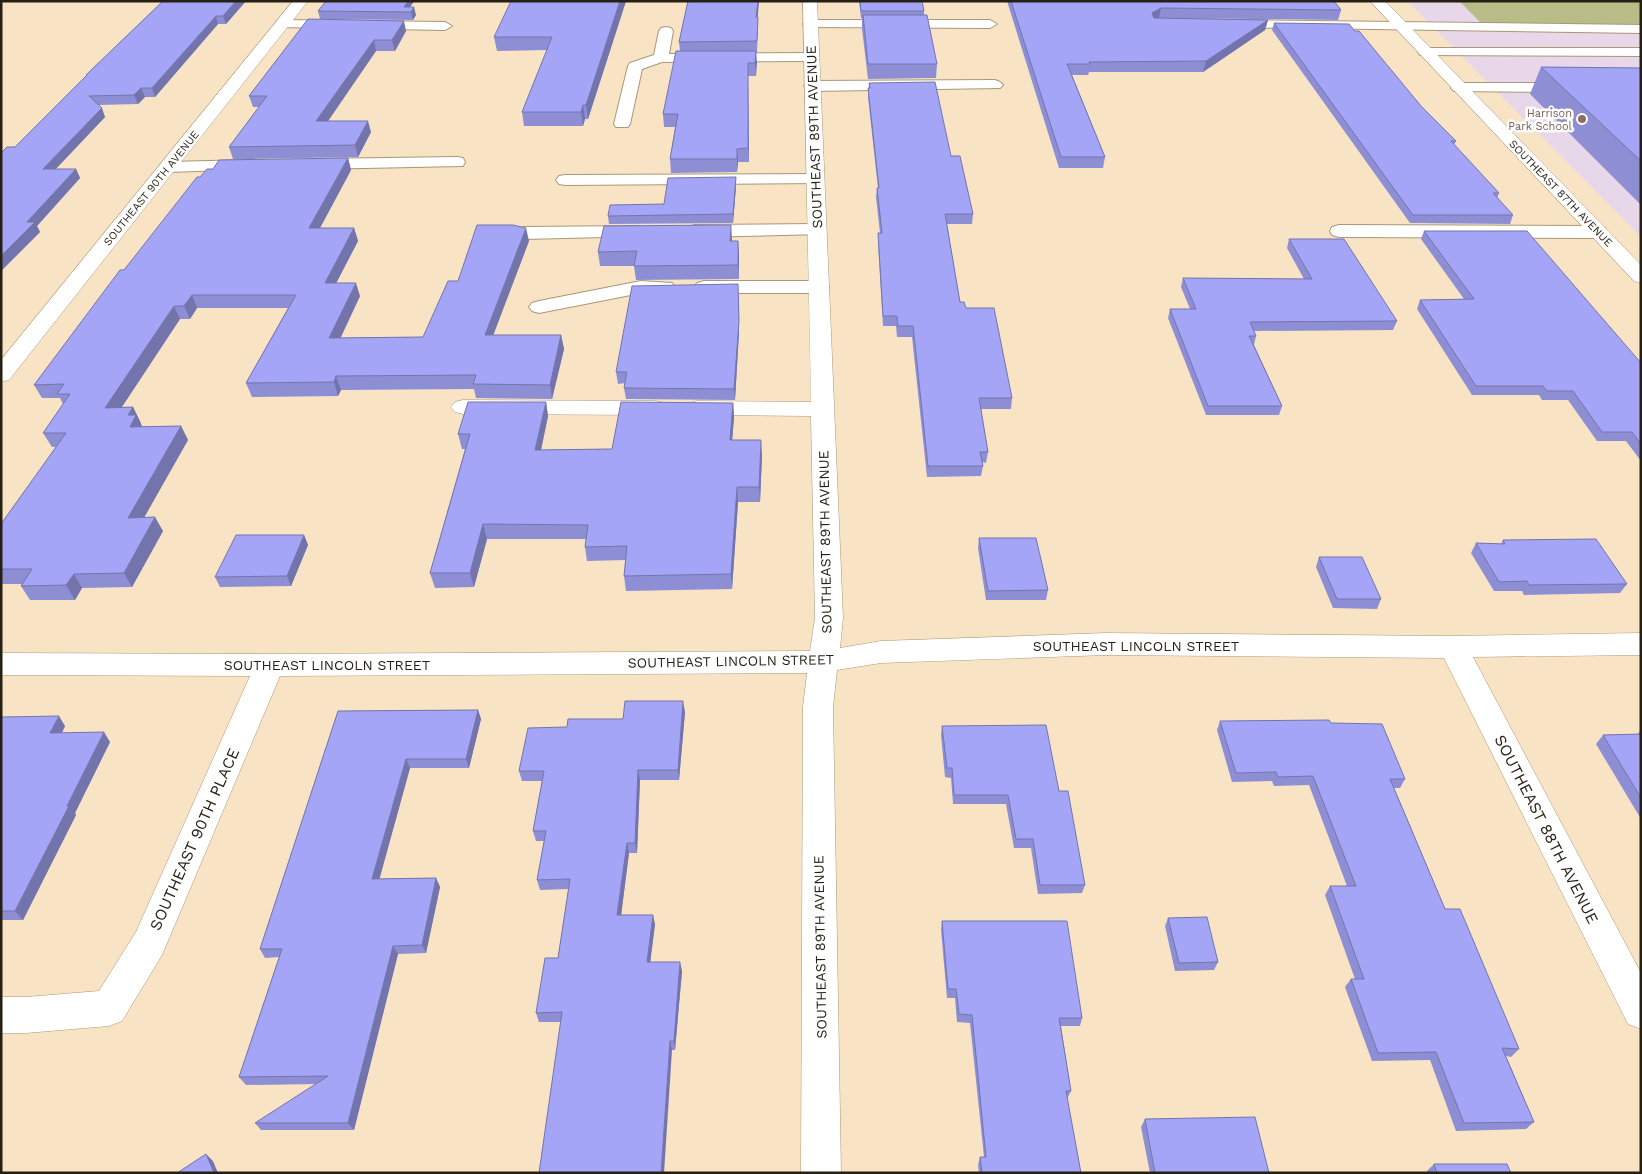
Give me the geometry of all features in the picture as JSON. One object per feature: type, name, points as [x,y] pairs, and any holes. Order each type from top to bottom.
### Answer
[{"type":"street","name":"SOUTHEAST 90TH AVENUE","points":[[1,374],[301,1]]},
{"type":"street","name":"SOUTHEAST 89TH AVENUE","points":[[810,1],[829,618],[818,707],[821,1173]]},
{"type":"street","name":"SOUTHEAST 87TH AVENUE","points":[[1377,1],[1641,277]]},
{"type":"street","points":[[463,407],[823,409]]},
{"type":"street","name":"SOUTHEAST LINCOLN STREET","points":[[1,664],[270,665],[824,662],[881,652],[1106,644],[1453,647],[1641,644]]},
{"type":"street","name":"SOUTHEAST 88TH AVENUE","points":[[1453,647],[1641,1011]]},
{"type":"street","name":"SOUTHEAST 90TH PLACE","points":[[1,1015],[26,1015],[109,1008],[149,943],[270,665]]},
{"type":"lane","points":[[282,24],[445,26]]},
{"type":"lane","points":[[810,24],[990,24]]},
{"type":"lane","points":[[1219,24],[1641,29]]},
{"type":"lane","points":[[662,52],[666,31]]},
{"type":"lane","points":[[622,124],[635,66],[662,52],[811,52]]},
{"type":"lane","points":[[1425,52],[1641,52]]},
{"type":"lane","points":[[812,86],[995,85]]},
{"type":"lane","points":[[1460,88],[1641,88]]},
{"type":"lane","points":[[298,164],[457,162]]},
{"type":"lane","points":[[168,166],[268,165]]},
{"type":"lane","points":[[565,180],[815,179]]},
{"type":"lane","points":[[680,232],[816,230]]},
{"type":"lane","points":[[1339,231],[1598,232]]},
{"type":"lane","points":[[524,233],[651,232]]},
{"type":"lane","points":[[539,307],[641,287],[819,287]]},
{"type":"shaded area","name":"Harrison Park School","points":[[1407,1],[1641,1],[1641,237]]},
{"type":"green space","points":[[1459,1],[1641,1],[1641,26],[1483,25]]},
{"type":"building","points":[[163,1],[236,1],[223,16],[216,16],[152,88],[141,88],[134,95],[89,96],[102,108],[43,169],[76,169],[27,222],[35,222],[1,256],[1,153],[7,147],[15,147]]},
{"type":"building","points":[[326,1],[408,1],[404,7],[414,7],[411,12],[318,11]]},
{"type":"building","points":[[511,1],[620,1],[586,105],[583,105],[581,112],[522,112],[552,37],[494,37]]},
{"type":"building","points":[[688,1],[758,1],[756,17],[758,17],[757,41],[679,42]]},
{"type":"building","points":[[860,1],[922,1],[924,11],[861,11]]},
{"type":"building","points":[[1011,1],[1334,1],[1341,10],[1161,8],[1152,13],[1154,18],[1268,20],[1206,61],[1089,62],[1090,64],[1067,64],[1105,157],[1061,157]]},
{"type":"building","points":[[863,15],[927,15],[937,64],[868,64]]},
{"type":"building","points":[[308,19],[404,21],[392,40],[374,40],[316,121],[368,121],[355,145],[229,147],[267,96],[249,96]]},
{"type":"building","points":[[1274,23],[1349,24],[1355,31],[1359,31],[1421,106],[1456,141],[1451,141],[1499,193],[1493,193],[1513,215],[1413,215]]},
{"type":"building","points":[[676,51],[756,51],[755,63],[748,63],[748,148],[737,149],[737,159],[670,159],[678,114],[663,114]]},
{"type":"building","points":[[1541,67],[1641,68],[1641,161]]},
{"type":"building","points":[[935,82],[951,156],[960,156],[973,214],[945,214],[960,302],[964,302],[966,308],[994,308],[1012,398],[979,398],[988,452],[980,452],[983,466],[928,466],[913,326],[898,326],[897,316],[883,316],[878,233],[882,233],[869,83]]},
{"type":"building","points":[[348,158],[309,228],[354,228],[325,283],[356,283],[329,338],[423,337],[448,281],[458,281],[477,225],[513,225],[526,228],[485,335],[561,335],[550,385],[473,384],[476,375],[336,376],[334,382],[246,383],[296,295],[192,295],[184,306],[174,306],[105,408],[133,407],[128,415],[136,415],[130,427],[181,426],[128,518],[155,517],[124,573],[74,574],[66,585],[21,586],[32,569],[1,569],[1,524],[66,433],[43,433],[70,394],[57,394],[64,384],[34,385],[120,270],[124,270],[197,177],[200,177],[207,169],[213,169],[219,160]]},
{"type":"building","points":[[736,177],[733,214],[608,216],[610,205],[664,204],[668,178]]},
{"type":"building","points":[[731,225],[730,241],[738,241],[738,265],[634,266],[637,251],[598,252],[604,226]]},
{"type":"building","points":[[1424,231],[1527,231],[1641,363],[1641,444],[1632,432],[1602,432],[1573,391],[1547,391],[1543,386],[1476,386],[1420,300],[1474,299]]},
{"type":"building","points":[[1289,239],[1344,239],[1397,321],[1250,322],[1256,336],[1249,336],[1282,406],[1208,406],[1170,309],[1196,309],[1183,278],[1312,279]]},
{"type":"building","points":[[738,284],[739,321],[734,389],[624,388],[627,372],[616,372],[632,286]]},
{"type":"building","points":[[468,402],[546,402],[535,450],[612,449],[621,402],[733,403],[730,440],[761,440],[759,487],[737,487],[731,574],[624,576],[627,546],[585,547],[588,525],[483,524],[470,573],[430,573],[470,434],[458,434]]},
{"type":"building","points":[[236,535],[304,535],[287,576],[215,577]]},
{"type":"building","points":[[979,538],[1036,538],[1048,590],[988,591]]},
{"type":"building","points":[[1596,539],[1627,584],[1529,585],[1527,581],[1499,582],[1476,543],[1505,544],[1503,540]]},
{"type":"building","points":[[1319,557],[1362,557],[1381,599],[1337,599]]},
{"type":"building","points":[[625,701],[683,701],[678,770],[638,770],[635,843],[627,843],[617,915],[653,915],[647,962],[680,962],[674,1041],[670,1041],[661,1173],[539,1173],[562,1012],[536,1013],[545,958],[558,958],[570,879],[537,880],[546,831],[533,831],[544,771],[519,771],[528,728],[567,727],[568,719],[623,719]]},
{"type":"building","points":[[478,710],[466,759],[406,759],[372,879],[436,878],[422,945],[393,946],[348,1123],[255,1123],[328,1076],[239,1077],[282,949],[260,949],[338,711]]},
{"type":"building","points":[[59,716],[50,733],[104,732],[67,806],[69,806],[15,911],[1,911],[1,717]]},
{"type":"building","points":[[1329,720],[1331,723],[1382,724],[1405,779],[1390,779],[1445,909],[1460,909],[1519,1049],[1502,1048],[1534,1122],[1464,1123],[1436,1052],[1378,1053],[1351,979],[1364,979],[1330,886],[1356,886],[1313,776],[1278,777],[1276,772],[1236,773],[1220,721]]},
{"type":"building","points":[[1046,725],[1059,791],[1068,791],[1085,885],[1040,885],[1033,839],[1016,839],[1008,795],[954,795],[952,768],[947,768],[942,726]]},
{"type":"building","points":[[1641,734],[1641,798],[1603,735]]},
{"type":"building","points":[[1207,917],[1218,962],[1179,963],[1168,918]]},
{"type":"building","points":[[942,921],[1067,921],[1082,1018],[1059,1018],[1071,1091],[1066,1091],[1081,1173],[982,1173],[980,1157],[986,1157],[972,1015],[959,1014],[956,989],[948,989]]},
{"type":"building","points":[[1255,1117],[1269,1173],[1155,1173],[1145,1119]]},
{"type":"building","points":[[206,1154],[214,1173],[177,1173]]},
{"type":"building","points":[[1434,1164],[1507,1164],[1511,1173],[1437,1173]]},
{"type":"place","name":"Harrison Park School","points":[[1582,119]]}]
